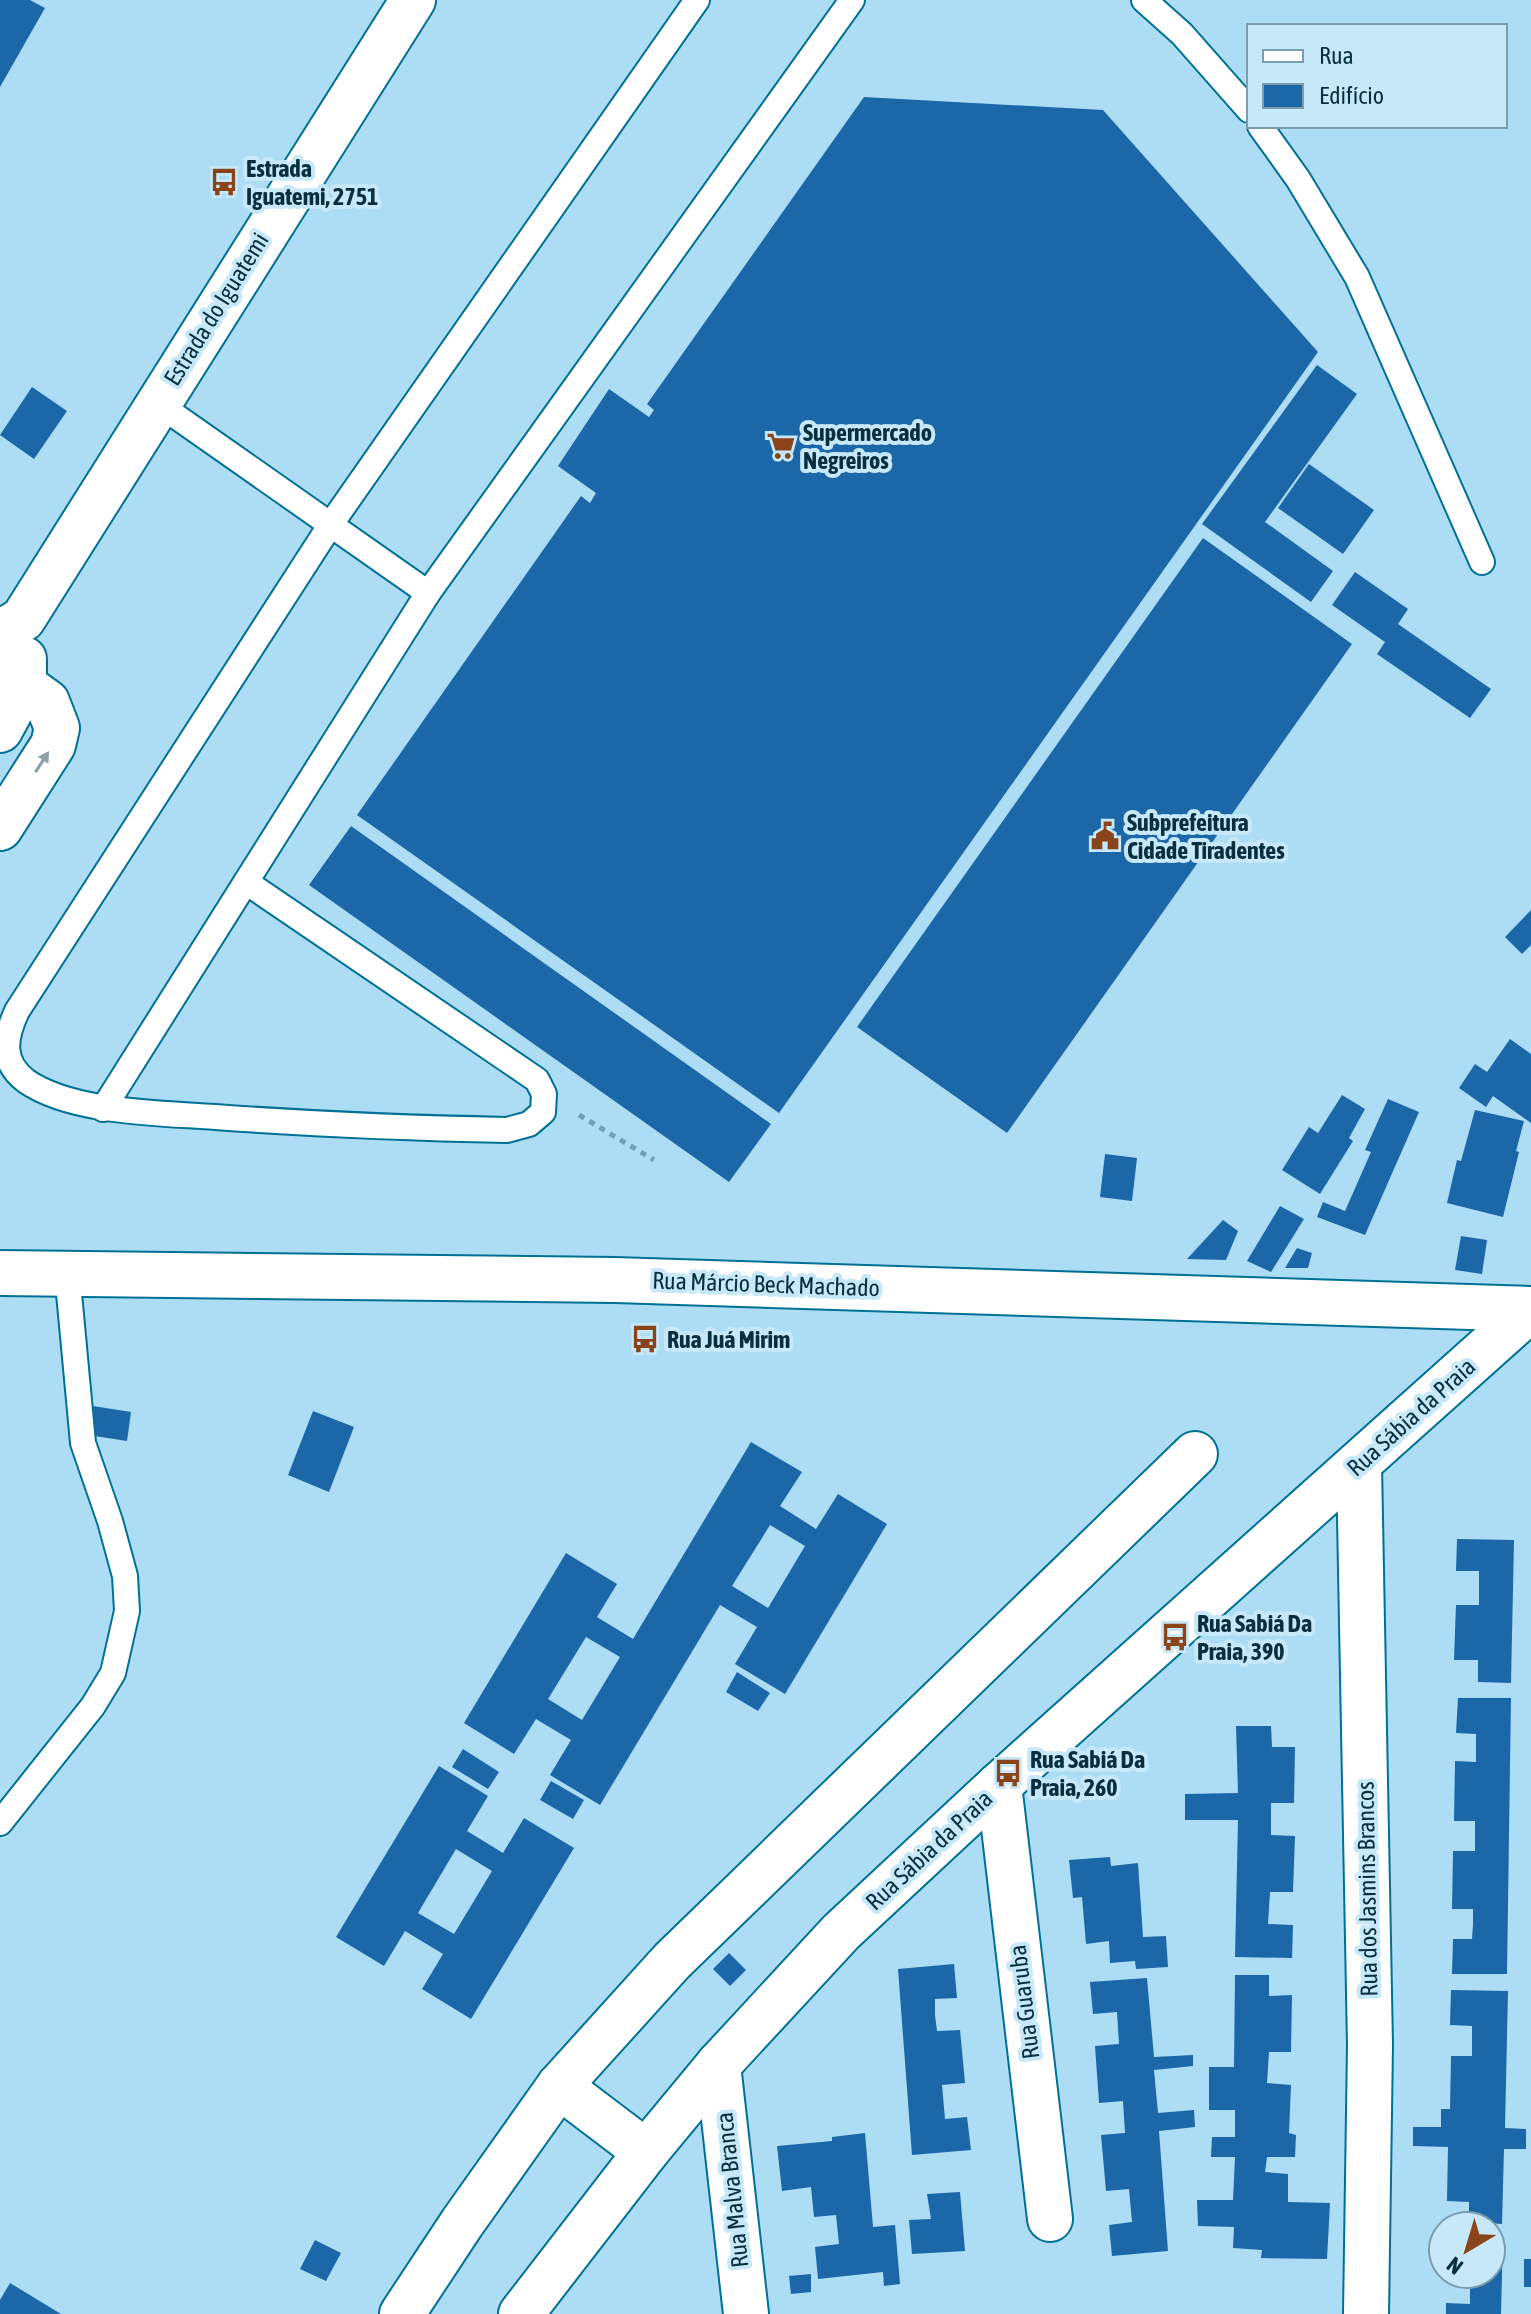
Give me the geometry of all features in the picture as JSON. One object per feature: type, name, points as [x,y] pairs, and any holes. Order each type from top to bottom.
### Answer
[{"type":"street","name":"Estrada do Iguatemi","points":[[0,730],[12,677],[11,626],[413,0]]},
{"type":"street","points":[[0,828],[53,745],[57,728],[47,702],[12,677]]},
{"type":"street","name":"Rua Márcio Beck Machado","points":[[0,1273],[615,1280],[1531,1309]]},
{"type":"street","name":"Rua Sábia da Praia","points":[[521,2314],[646,2152],[718,2065],[841,1932],[999,1785],[1531,1309]]},
{"type":"street","points":[[402,2314],[559,2086],[672,1961],[1195,1454]]},
{"type":"street","name":"Rua dos Jasmins Brancos","points":[[1359,1465],[1370,2045],[1366,2314]]},
{"type":"street","name":"Rua Guaruba","points":[[999,1785],[1050,2219]]},
{"type":"street","name":"Rua Malva Branca","points":[[718,2065],[746,2314]]},
{"type":"street","points":[[559,2086],[646,2152]]},
{"type":"lane","points":[[246,882],[537,1080],[544,1094],[543,1112],[529,1124],[507,1130],[292,1122],[103,1109],[47,1092],[24,1081],[12,1067],[5,1038],[17,1011],[331,524],[697,0]]},
{"type":"lane","points":[[103,1109],[428,593],[852,0]]},
{"type":"lane","points":[[1144,0],[1182,34],[1247,108]]},
{"type":"lane","points":[[1261,128],[1298,179],[1357,277],[1482,562]]},
{"type":"lane","points":[[157,403],[428,593]]},
{"type":"lane","points":[[0,1823],[93,1706],[113,1673],[127,1611],[122,1562],[83,1443],[67,1272]]},
{"type":"path","points":[[544,1094],[654,1160]]},
{"type":"building","points":[[0,0],[30,0],[45,8],[0,87]]},
{"type":"building","points":[[864,97],[1103,110],[1318,352],[779,1113],[357,815],[581,496],[590,503],[596,493],[558,466],[609,389],[649,417],[654,410],[647,404]]},
{"type":"building","points":[[1317,365],[1357,394],[1265,522],[1333,571],[1311,602],[1202,524]]},
{"type":"building","points":[[32,387],[67,411],[34,459],[0,435]]},
{"type":"building","points":[[1309,464],[1374,510],[1343,554],[1278,508]]},
{"type":"building","name":"Subprefeitura Cidade Tiradentes","points":[[1203,538],[1352,644],[1007,1133],[857,1027]]},
{"type":"building","points":[[1355,572],[1408,609],[1398,624],[1491,689],[1470,718],[1377,654],[1385,642],[1332,605]]},
{"type":"building","points":[[351,826],[771,1124],[729,1182],[309,885]]},
{"type":"building","points":[[1531,910],[1531,945],[1522,954],[1505,937]]},
{"type":"building","points":[[1510,1039],[1531,1054],[1531,1123],[1493,1096],[1486,1107],[1459,1088],[1475,1064],[1487,1072]]},
{"type":"building","points":[[1342,1095],[1365,1109],[1349,1138],[1353,1141],[1320,1194],[1282,1170],[1309,1127],[1318,1133]]},
{"type":"building","points":[[1388,1099],[1419,1112],[1365,1235],[1317,1217],[1323,1202],[1345,1211],[1371,1152],[1365,1150]]},
{"type":"building","points":[[1475,1110],[1524,1121],[1503,1217],[1447,1203],[1457,1160],[1461,1161]]},
{"type":"building","points":[[1105,1154],[1137,1158],[1132,1201],[1100,1197]]},
{"type":"building","points":[[1280,1206],[1304,1219],[1271,1272],[1247,1261]]},
{"type":"building","points":[[1223,1220],[1238,1231],[1226,1260],[1187,1259]]},
{"type":"building","points":[[1461,1236],[1487,1240],[1482,1274],[1455,1270]]},
{"type":"building","points":[[1297,1248],[1312,1253],[1308,1268],[1285,1268]]},
{"type":"building","points":[[93,1406],[131,1412],[127,1441],[88,1435]]},
{"type":"building","points":[[313,1411],[354,1427],[329,1492],[288,1475]]},
{"type":"building","points":[[751,1442],[802,1472],[780,1506],[816,1529],[838,1494],[887,1524],[785,1694],[735,1664],[757,1627],[720,1605],[600,1805],[550,1775],[571,1740],[536,1719],[514,1754],[464,1723],[566,1553],[617,1584],[597,1617],[633,1639]],"holes":[[[770,1525],[805,1546],[768,1608],[732,1586]],[[586,1637],[620,1657],[582,1720],[548,1699]]]},
{"type":"building","points":[[1457,1539],[1514,1540],[1511,1683],[1478,1682],[1478,1660],[1454,1660],[1456,1605],[1479,1605],[1479,1571],[1456,1571]]},
{"type":"building","points":[[737,1672],[770,1693],[758,1711],[726,1692]]},
{"type":"building","points":[[1458,1698],[1511,1698],[1507,1974],[1452,1974],[1453,1939],[1472,1939],[1473,1924],[1473,1909],[1452,1909],[1453,1851],[1475,1851],[1475,1821],[1454,1821],[1455,1761],[1476,1762],[1476,1734],[1456,1733]]},
{"type":"building","points":[[1236,1726],[1271,1726],[1272,1747],[1295,1747],[1294,1803],[1271,1803],[1271,1835],[1295,1836],[1293,1892],[1270,1892],[1268,1924],[1293,1925],[1292,1958],[1235,1957],[1238,1820],[1185,1820],[1185,1794],[1238,1793]]},
{"type":"building","points":[[463,1749],[499,1772],[488,1789],[452,1767]]},
{"type":"building","points":[[439,1766],[488,1796],[467,1831],[503,1853],[524,1818],[574,1848],[471,2019],[422,1989],[443,1954],[405,1931],[384,1966],[336,1937]],"holes":[[[456,1849],[492,1871],[454,1934],[418,1913]]]},
{"type":"building","points":[[551,1781],[584,1800],[573,1819],[540,1800]]},
{"type":"building","points":[[1110,1857],[1111,1866],[1138,1863],[1143,1937],[1166,1936],[1168,1967],[1136,1969],[1135,1961],[1110,1963],[1109,1941],[1086,1944],[1082,1897],[1073,1898],[1069,1860]]},
{"type":"building","points":[[729,1953],[746,1970],[730,1986],[713,1969]]},
{"type":"building","points":[[954,1964],[957,1998],[935,1999],[935,2015],[937,2031],[960,2030],[965,2083],[942,2085],[945,2119],[967,2117],[971,2150],[912,2155],[898,1969]]},
{"type":"building","points":[[1235,1975],[1269,1975],[1269,1996],[1292,1995],[1291,2052],[1269,2052],[1267,2083],[1291,2085],[1289,2133],[1296,2135],[1295,2157],[1267,2157],[1265,2172],[1288,2174],[1288,2202],[1330,2203],[1327,2259],[1261,2258],[1262,2250],[1233,2248],[1234,2227],[1198,2226],[1197,2200],[1233,2200],[1235,2157],[1211,2157],[1212,2137],[1235,2137],[1235,2110],[1209,2110],[1209,2067],[1234,2067]]},
{"type":"building","points":[[1147,1978],[1154,2057],[1193,2055],[1193,2066],[1154,2070],[1158,2113],[1194,2110],[1195,2127],[1159,2131],[1168,2251],[1112,2256],[1109,2225],[1132,2222],[1129,2189],[1106,2191],[1101,2135],[1125,2133],[1123,2101],[1099,2103],[1095,2046],[1119,2044],[1117,2012],[1093,2014],[1090,1982]]},
{"type":"building","points":[[1451,1990],[1508,1991],[1505,2128],[1526,2129],[1526,2149],[1504,2149],[1502,2210],[1469,2210],[1469,2202],[1447,2201],[1448,2147],[1413,2146],[1413,2127],[1441,2127],[1441,2109],[1450,2109],[1451,2056],[1472,2056],[1472,2026],[1450,2025]]},
{"type":"building","points":[[865,2133],[873,2227],[895,2225],[900,2284],[884,2286],[883,2272],[818,2279],[815,2247],[839,2244],[836,2215],[814,2217],[811,2187],[782,2191],[777,2146],[832,2141],[832,2137]]},
{"type":"building","points":[[960,2192],[965,2251],[912,2254],[909,2220],[931,2219],[927,2194]]},
{"type":"building","points":[[315,2240],[341,2253],[326,2281],[300,2269]]},
{"type":"building","points":[[1524,2259],[1531,2259],[1531,2287],[1524,2287]]},
{"type":"building","points":[[811,2274],[811,2292],[791,2294],[789,2276]]},
{"type":"building","points":[[10,2283],[61,2314],[0,2314],[0,2300]]},
{"type":"building","points":[[1470,2290],[1502,2290],[1501,2314],[1446,2314],[1446,2303],[1470,2304]]},
{"type":"place","name":"Estrada Iguatemi, 2751","points":[[224,182]]},
{"type":"place","name":"Supermercado Negreiros","points":[[781,446]]},
{"type":"place","name":"Subprefeitura Cidade Tiradentes","points":[[1105,836]]},
{"type":"place","name":"Rua Juá Mirim","points":[[645,1339]]},
{"type":"place","name":"Rua Sabiá Da Praia, 390","points":[[1175,1637]]},
{"type":"place","name":"Rua Sabiá Da Praia, 260","points":[[1008,1773]]}]
